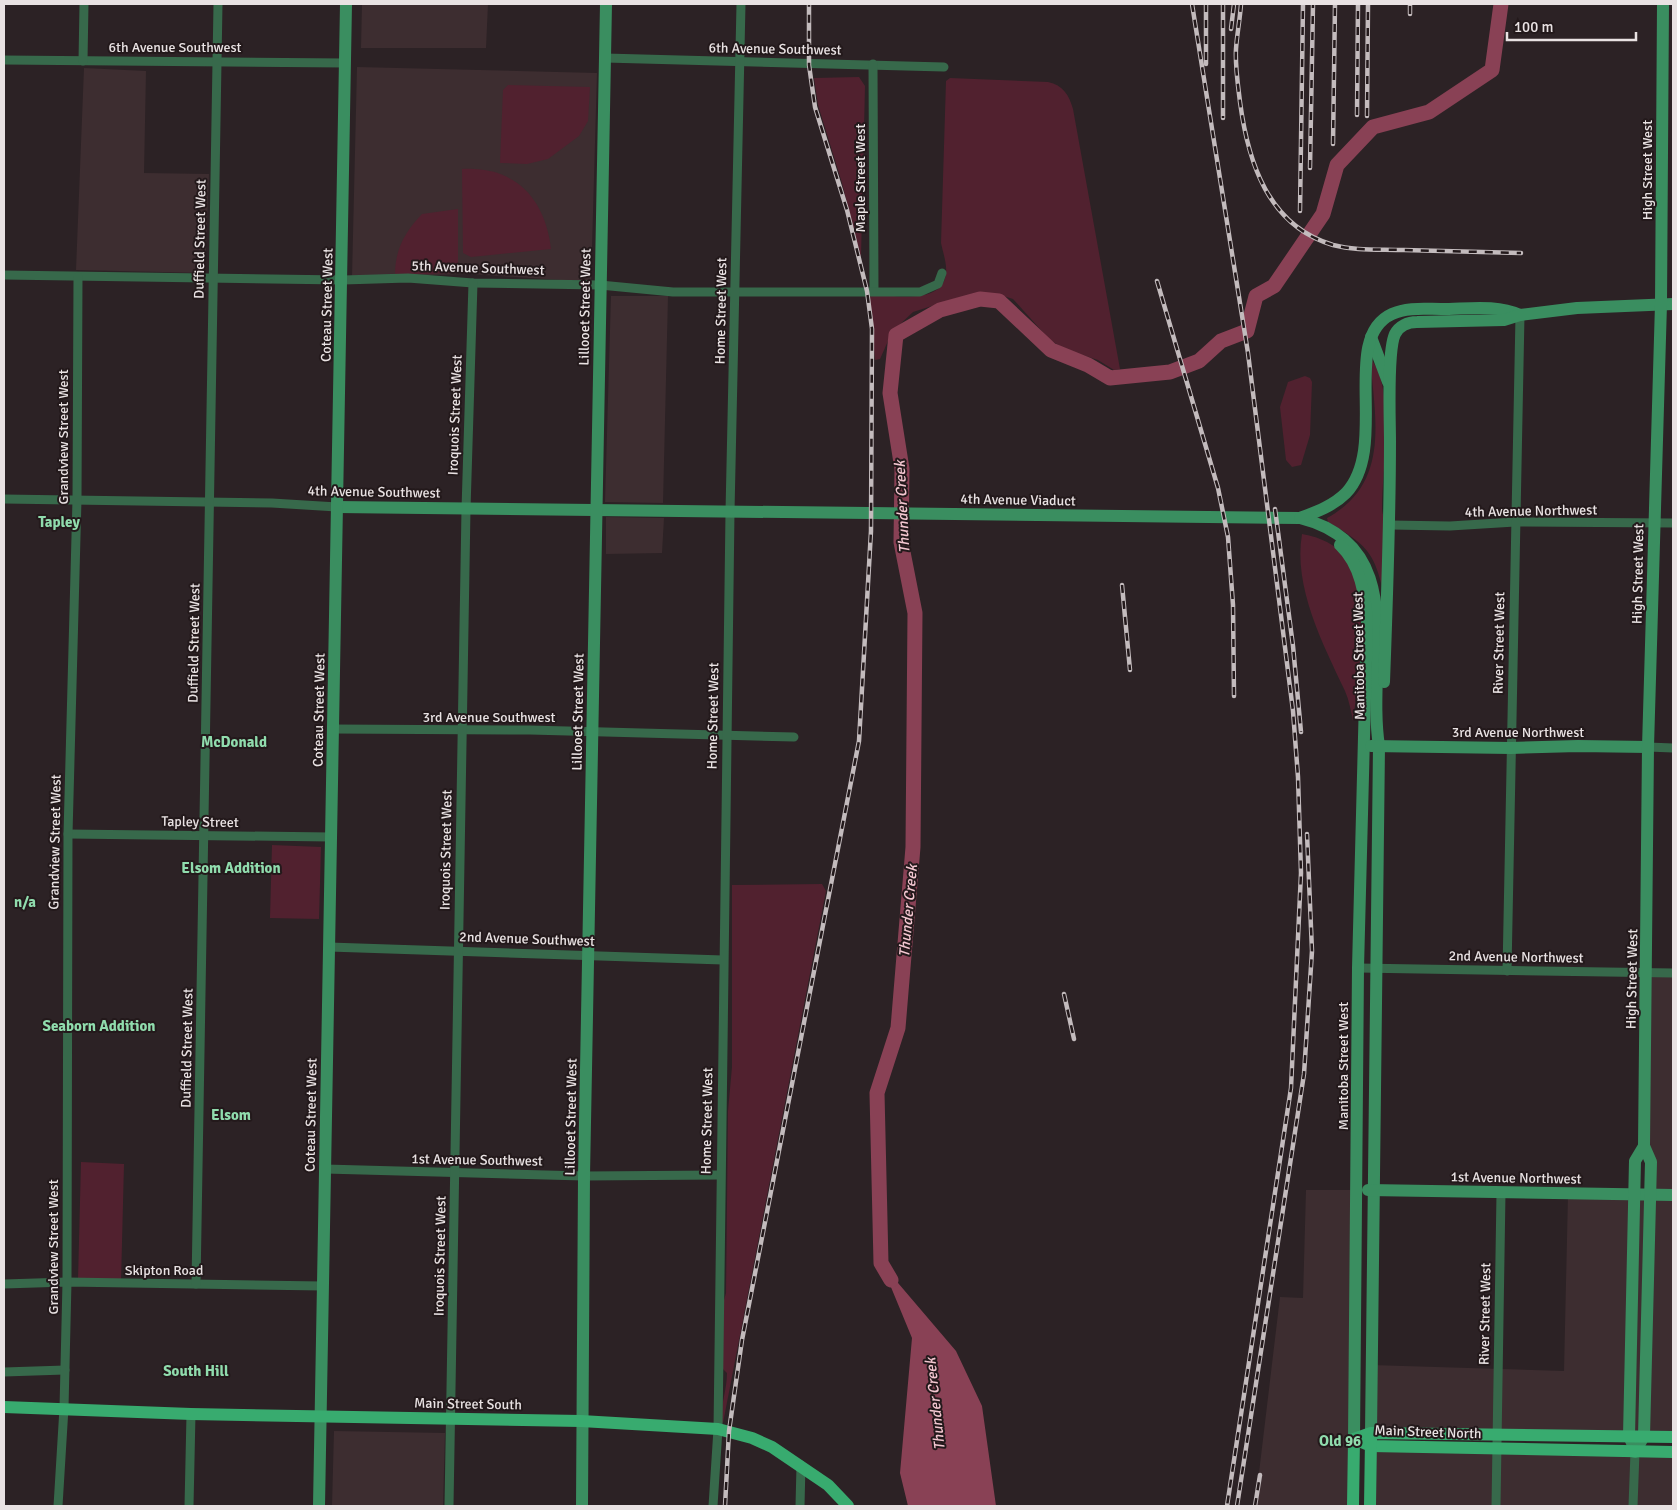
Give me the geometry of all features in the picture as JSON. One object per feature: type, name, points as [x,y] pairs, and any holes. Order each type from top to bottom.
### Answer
[{"type":"main road","name":"Coteau Street West","points":[[319,1506],[322,1416],[324,1170],[343,280],[346,4]]},
{"type":"main road","name":"Lillooet Street West","points":[[582,1506],[581,1421],[584,1176],[590,955],[595,511],[606,4]]},
{"type":"main road","name":"High Street West","points":[[1635,1452],[1644,1436],[1651,1162],[1644,1146],[1648,747],[1654,523],[1667,304],[1663,4]]},
{"type":"main road","points":[[1379,746],[1382,726],[1390,525],[1390,395],[1393,340],[1400,328],[1408,323],[1504,320],[1520,315],[1577,308],[1667,304]]},
{"type":"main road","points":[[1296,518],[1324,508],[1338,500],[1352,485],[1360,469],[1366,442],[1366,358],[1371,337],[1387,317],[1407,310],[1504,309],[1520,315]]},
{"type":"main road","points":[[1371,337],[1386,375],[1390,395]]},
{"type":"main road","name":"4th Avenue Southwest","points":[[337,508],[736,512]]},
{"type":"main road","name":"4th Avenue Viaduct","points":[[736,512],[1296,518]]},
{"type":"main road","name":"Manitoba Street West","points":[[1296,518],[1342,546],[1352,560],[1359,574],[1364,593],[1367,622],[1358,968],[1358,1190],[1354,1439]]},
{"type":"main road","name":"Manitoba Street West","points":[[1296,518],[1322,525],[1340,536],[1356,550],[1369,572],[1373,586],[1376,624],[1376,725],[1379,746],[1371,1433]]},
{"type":"main road","name":"3rd Avenue Northwest","points":[[1363,746],[1648,747]]},
{"type":"main road","name":"High Street West","points":[[1635,1452],[1629,1436],[1635,1161],[1644,1146]]},
{"type":"main road","name":"1st Avenue Northwest","points":[[1358,1190],[1673,1195]]},
{"type":"main road","name":"Main Street South","points":[[4,1407],[191,1414],[581,1421],[718,1429],[752,1438],[801,1464],[828,1485],[848,1506]]},
{"type":"main road","points":[[1370,1506],[1371,1433]]},
{"type":"main road","name":"Main Street North","points":[[1354,1439],[1371,1433],[1673,1437]]},
{"type":"main road","points":[[1353,1506],[1354,1439]]},
{"type":"main road","name":"Main Street North","points":[[1354,1439],[1370,1446],[1673,1452]]},
{"type":"street","points":[[83,60],[84,4]]},
{"type":"street","name":"Duffield Street West","points":[[196,1284],[218,4]]},
{"type":"street","name":"Home Street West","points":[[713,1506],[718,1429],[727,735],[736,512],[735,293],[741,4]]},
{"type":"street","name":"6th Avenue Southwest","points":[[605,58],[809,65],[873,64],[944,67]]},
{"type":"street","name":"6th Avenue Southwest","points":[[4,60],[345,63]]},
{"type":"street","name":"Maple Street West","points":[[873,64],[874,291]]},
{"type":"street","name":"5th Avenue Southwest","points":[[4,275],[343,280],[408,278],[473,283],[600,285],[673,292],[735,293],[920,292],[938,284],[942,273]]},
{"type":"street","name":"Grandview Street West","points":[[58,1506],[64,1408],[67,1282],[68,834],[77,499],[78,277]]},
{"type":"street","name":"Iroquois Street West","points":[[449,1506],[466,509],[473,283]]},
{"type":"street","name":"River Street West","points":[[1507,971],[1520,315]]},
{"type":"street","name":"4th Avenue Southwest","points":[[4,499],[210,502],[337,508]]},
{"type":"street","name":"4th Avenue Northwest","points":[[1390,525],[1450,526],[1515,522],[1673,523]]},
{"type":"street","name":"3rd Avenue Southwest","points":[[333,729],[530,730],[794,737]]},
{"type":"street","name":"3rd Avenue Northwest","points":[[1648,747],[1673,748]]},
{"type":"street","name":"Tapley Street","points":[[68,834],[331,837]]},
{"type":"street","name":"2nd Avenue Southwest","points":[[329,947],[590,955],[662,960],[723,960]]},
{"type":"street","name":"2nd Avenue Northwest","points":[[1358,968],[1673,974]]},
{"type":"street","name":"1st Avenue Southwest","points":[[324,1170],[584,1176],[720,1176]]},
{"type":"street","name":"River Street West","points":[[1496,1506],[1501,1193]]},
{"type":"street","name":"Skipton Road","points":[[4,1284],[67,1282],[323,1286]]},
{"type":"street","points":[[4,1372],[65,1370]]},
{"type":"street","points":[[189,1506],[191,1414]]},
{"type":"street","points":[[1633,1506],[1635,1452]]},
{"type":"street","points":[[800,1506],[801,1464]]},
{"type":"shaded area","points":[[362,4],[488,4],[486,48],[361,48]]},
{"type":"shaded area","points":[[357,67],[597,73],[591,282],[470,274],[352,277]]},
{"type":"shaded area","points":[[84,68],[146,71],[144,173],[209,174],[205,273],[76,270]]},
{"type":"shaded area","points":[[859,77],[865,86],[861,258],[842,183],[818,105],[814,78]]},
{"type":"shaded area","points":[[950,78],[1048,82],[1061,88],[1070,99],[1120,369],[1114,370],[1098,360],[1064,349],[1049,339],[1013,299],[994,293],[957,298],[913,312],[892,332],[880,359],[875,360],[869,294],[915,296],[926,294],[936,290],[943,283],[946,273],[941,243],[946,81]]},
{"type":"shaded area","points":[[508,85],[590,87],[588,121],[579,136],[548,159],[527,164],[500,163],[503,90]]},
{"type":"shaded area","points":[[462,169],[481,169],[497,173],[512,180],[524,189],[534,200],[542,215],[548,231],[551,249],[471,257],[463,253]]},
{"type":"shaded area","points":[[458,209],[458,267],[455,273],[395,275],[395,266],[402,242],[422,214]]},
{"type":"shaded area","points":[[611,296],[668,296],[663,503],[605,502]]},
{"type":"shaded area","points":[[1370,358],[1378,371],[1383,388],[1385,408],[1386,429],[1382,508],[1387,530],[1385,599],[1378,571],[1368,552],[1353,538],[1328,522],[1327,518],[1347,504],[1361,487],[1370,468],[1375,426]]},
{"type":"shaded area","points":[[1305,376],[1310,378],[1312,382],[1310,435],[1301,465],[1292,467],[1286,460],[1280,407],[1288,382]]},
{"type":"shaded area","points":[[606,517],[664,518],[662,553],[606,554]]},
{"type":"shaded area","points":[[1302,534],[1324,540],[1343,553],[1352,565],[1357,580],[1360,598],[1361,641],[1353,721],[1346,694],[1319,635],[1306,595],[1300,554]]},
{"type":"shaded area","points":[[272,845],[321,847],[319,919],[270,918]]},
{"type":"shaded area","points":[[822,884],[826,891],[723,1423],[721,1414],[727,1373],[721,1367],[722,1307],[726,1293],[728,1111],[732,1067],[732,885]]},
{"type":"shaded area","points":[[1647,973],[1673,973],[1673,1437],[1371,1433],[1371,1365],[1564,1371],[1568,1194],[1650,1195],[1644,1146]]},
{"type":"shaded area","points":[[81,1162],[124,1164],[121,1282],[78,1280]]},
{"type":"shaded area","points":[[1306,1190],[1358,1190],[1353,1506],[1255,1506],[1280,1297],[1303,1298]]},
{"type":"shaded area","points":[[334,1431],[445,1433],[443,1506],[332,1506]]},
{"type":"shaded area","points":[[1371,1446],[1673,1452],[1673,1506],[1370,1506]]},
{"type":"water","points":[[881,1263],[956,1351],[982,1406],[996,1506],[908,1506],[900,1473],[912,1338]]},
{"type":"waterway","name":"Thunder Creek","points":[[891,1280],[881,1263],[877,1093],[898,1028],[913,847],[915,613],[901,542],[902,469],[890,393],[896,335],[940,310],[980,299],[999,301],[1051,350],[1088,365],[1110,378],[1170,372],[1199,361],[1221,341],[1247,331],[1256,296],[1274,286],[1323,214],[1337,165],[1373,127],[1429,112],[1492,70],[1501,4]]},
{"type":"railway","points":[[725,1506],[729,1431],[742,1340],[859,741],[871,531],[872,329],[867,291],[847,210],[815,107],[809,65],[809,4]]},
{"type":"railway","points":[[1192,4],[1248,353],[1293,711],[1298,777],[1301,873],[1291,1088],[1227,1506]]},
{"type":"railway","points":[[1206,4],[1206,64]]},
{"type":"railway","points":[[1223,4],[1223,118]]},
{"type":"railway","points":[[1231,29],[1234,4]]},
{"type":"railway","points":[[1241,4],[1236,43],[1236,62],[1240,102],[1249,147],[1265,189],[1277,207],[1292,223],[1311,236],[1333,245],[1350,248],[1521,253]]},
{"type":"railway","points":[[1300,211],[1303,4]]},
{"type":"railway","points":[[1310,168],[1313,4]]},
{"type":"railway","points":[[1333,144],[1335,4]]},
{"type":"railway","points":[[1357,115],[1358,4]]},
{"type":"railway","points":[[1367,116],[1368,4]]},
{"type":"railway","points":[[1410,4],[1410,14]]},
{"type":"railway","points":[[1157,281],[1218,488],[1228,537],[1233,605],[1234,696]]},
{"type":"railway","points":[[1275,509],[1293,646],[1301,732]]},
{"type":"railway","points":[[1122,585],[1130,670]]},
{"type":"railway","points":[[1237,1506],[1304,1074],[1312,951],[1307,834]]},
{"type":"railway","points":[[1064,994],[1074,1039]]},
{"type":"railway","points":[[1255,1506],[1260,1475]]},
{"type":"district","name":"Tapley","points":[[59,522]]},
{"type":"district","name":"McDonald","points":[[234,742]]},
{"type":"district","name":"Elsom Addition","points":[[231,868]]},
{"type":"district","name":"n/a","points":[[25,902]]},
{"type":"district","name":"Seaborn Addition","points":[[99,1026]]},
{"type":"district","name":"Elsom","points":[[231,1115]]},
{"type":"district","name":"South Hill","points":[[196,1371]]},
{"type":"district","name":"Old 96","points":[[1340,1441]]}]
